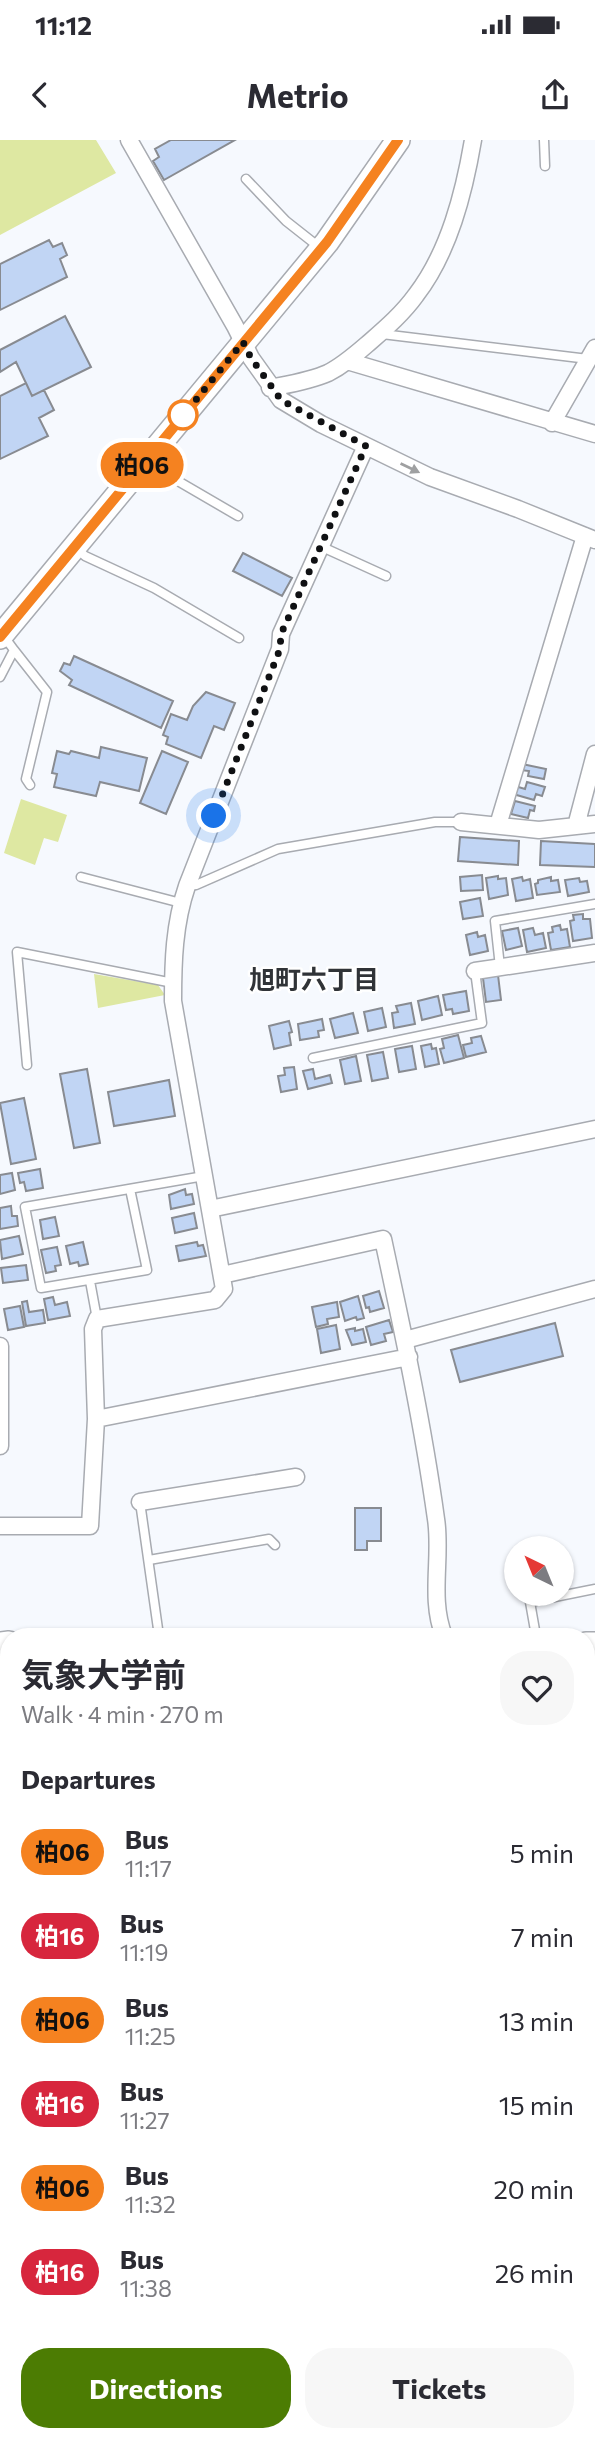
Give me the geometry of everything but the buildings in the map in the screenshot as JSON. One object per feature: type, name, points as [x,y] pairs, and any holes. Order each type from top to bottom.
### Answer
[{"type":"street","points":[[130,140],[243,342],[281,400],[430,477],[590,538],[498,825]]},
{"type":"street","points":[[5,640],[74,546],[321,249],[398,140]]},
{"type":"street","points":[[271,388],[328,373],[347,361],[379,334],[415,297],[438,259],[456,208],[473,140]]},
{"type":"street","points":[[552,423],[592,354]]},
{"type":"street","points":[[347,361],[595,434]]},
{"type":"street","points":[[0,1526],[90,1526],[96,1419],[93,1329],[97,1319],[215,1300],[224,1289],[173,1001],[174,945],[181,902],[280,649],[281,634],[366,446]]},
{"type":"street","points":[[576,826],[595,754]]},
{"type":"street","points":[[461,822],[539,830],[595,824]]},
{"type":"street","points":[[475,971],[595,953]]},
{"type":"street","points":[[210,1209],[595,1129]]},
{"type":"street","points":[[222,1275],[383,1239],[409,1357],[437,1523],[437,1600],[442,1628]]},
{"type":"street","points":[[405,1340],[595,1289]]},
{"type":"street","points":[[0,1346],[0,1446]]},
{"type":"street","points":[[96,1419],[409,1357]]},
{"type":"street","points":[[140,1502],[296,1477]]},
{"type":"lane","points":[[544,140],[545,166]]},
{"type":"lane","points":[[246,179],[286,221],[321,249]]},
{"type":"lane","points":[[379,334],[592,354]]},
{"type":"lane","points":[[145,461],[238,516]]},
{"type":"lane","points":[[74,546],[85,556],[154,587],[239,638]]},
{"type":"lane","points":[[320,546],[386,576]]},
{"type":"lane","points":[[0,677],[5,640]]},
{"type":"lane","points":[[5,640],[47,692],[26,779],[30,785]]},
{"type":"lane","points":[[187,886],[196,885],[278,849],[435,822],[461,822]]},
{"type":"lane","points":[[81,877],[181,902]]},
{"type":"lane","points":[[500,968],[495,921],[595,905]]},
{"type":"lane","points":[[27,1065],[17,952],[173,984]]},
{"type":"lane","points":[[313,1058],[482,1023],[475,971]]},
{"type":"lane","points":[[131,1189],[147,1270],[41,1288],[25,1207],[204,1176]]},
{"type":"lane","points":[[90,1281],[97,1319]]},
{"type":"lane","points":[[140,1502],[158,1628]]},
{"type":"lane","points":[[149,1560],[269,1539],[275,1545]]},
{"type":"lane","points":[[535,1628],[530,1602],[595,1589]]},
{"type":"green space","points":[[0,140],[96,140],[116,173],[0,235]]},
{"type":"green space","points":[[21,799],[67,815],[58,842],[44,838],[35,865],[4,853]]},
{"type":"green space","points":[[94,974],[158,985],[165,995],[98,1008]]},
{"type":"bus line","name":"柏06","points":[[0,637],[327,242],[398,140]]},
{"type":"district","name":"旭町六丁目","points":[[314,980]]},
{"type":"route","points":[[183,415],[178,422],[243,342],[281,400],[366,446],[281,634],[280,649],[214,816]]}]
